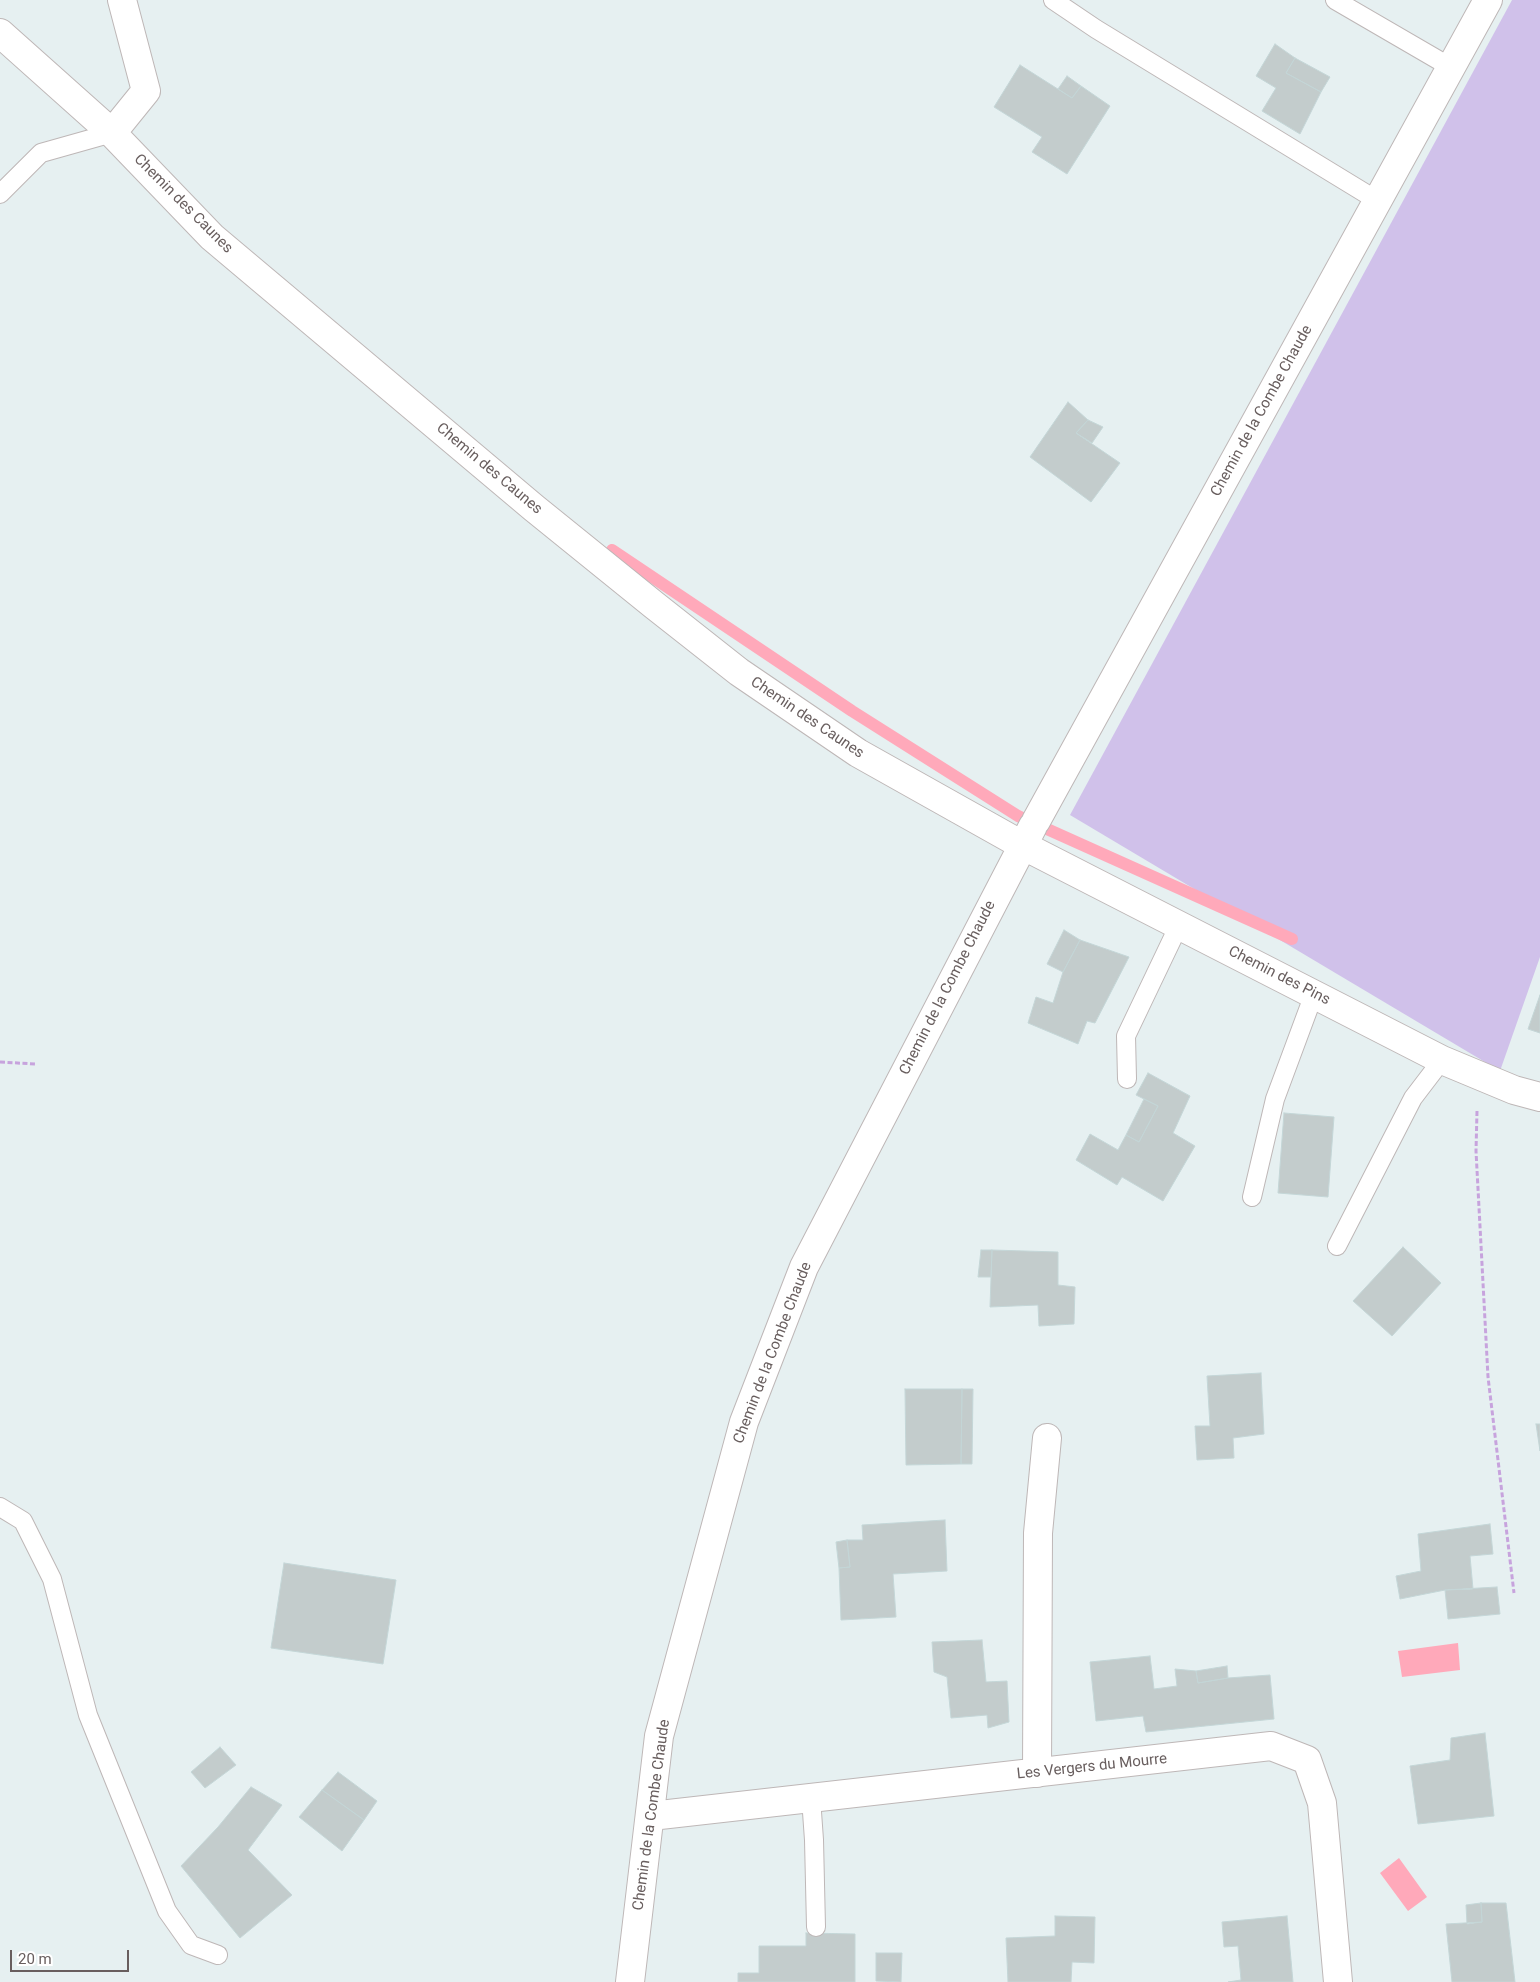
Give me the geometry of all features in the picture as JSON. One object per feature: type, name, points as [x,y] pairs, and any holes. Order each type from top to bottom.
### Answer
[{"type":"street","points":[[112,133],[146,91],[122,0]]},
{"type":"street","name":"Chemin de la Combe Chaude","points":[[630,1982],[659,1736],[744,1422],[804,1267],[1030,831],[1488,0]]},
{"type":"street","name":"Chemin des Caunes","points":[[0,33],[112,133],[212,237],[527,502],[677,624],[739,672],[858,753],[1030,831]]},
{"type":"street","name":"Chemin des Pins","points":[[1030,831],[1178,924],[1442,1060],[1514,1090],[1540,1097]]},
{"type":"street","points":[[1037,1773],[1038,1533],[1047,1438]]},
{"type":"street","name":"Les Vergers du Mourre","points":[[650,1816],[1271,1746],[1307,1760],[1322,1803],[1338,1982]]},
{"type":"lane","points":[[1053,0],[1096,29],[1378,202]]},
{"type":"lane","points":[[1335,0],[1452,68]]},
{"type":"lane","points":[[0,194],[41,153],[112,133]]},
{"type":"lane","points":[[1128,1079],[1126,1036],[1178,924]]},
{"type":"lane","points":[[1252,1197],[1276,1099],[1314,994]]},
{"type":"lane","points":[[1337,1246],[1414,1098],[1442,1060]]},
{"type":"lane","points":[[0,1507],[23,1521],[52,1579],[88,1715],[167,1911],[191,1945],[218,1956]]},
{"type":"lane","points":[[811,1798],[816,1927]]},
{"type":"path","points":[[0,1062],[35,1064]]},
{"type":"path","points":[[1478,1075],[1476,1151],[1488,1377],[1514,1593]]},
{"type":"shaded area","points":[[1512,0],[1540,0],[1540,957],[1500,1071],[1070,815]]},
{"type":"shaded area","points":[[1458,1643],[1460,1670],[1402,1677],[1398,1651]]},
{"type":"shaded area","points":[[1399,1858],[1427,1897],[1408,1911],[1380,1873]]},
{"type":"building","points":[[1275,44],[1295,58],[1286,73],[1321,92],[1300,134],[1262,111],[1276,88],[1256,76]]},
{"type":"building","points":[[1295,58],[1330,77],[1321,92],[1286,73]]},
{"type":"building","points":[[1020,65],[1072,98],[1081,86],[1110,106],[1067,174],[1032,152],[1042,137],[994,107]]},
{"type":"building","points":[[1067,76],[1081,86],[1072,98],[1058,89]]},
{"type":"building","points":[[1068,402],[1088,420],[1076,433],[1120,463],[1091,502],[1030,457]]},
{"type":"building","points":[[1088,420],[1103,427],[1092,443],[1076,433]]},
{"type":"building","points":[[1064,930],[1080,940],[1063,972],[1047,964]]},
{"type":"building","points":[[1080,940],[1129,957],[1095,1023],[1087,1021],[1078,1044],[1028,1023],[1036,997],[1053,1003],[1063,972]]},
{"type":"building","points":[[1540,995],[1540,1033],[1528,1029]]},
{"type":"building","points":[[1148,1073],[1190,1096],[1173,1133],[1195,1146],[1163,1201],[1122,1177],[1117,1185],[1076,1160],[1090,1134],[1118,1150],[1126,1135],[1139,1142],[1158,1106],[1136,1095]]},
{"type":"building","points":[[1144,1099],[1158,1106],[1139,1142],[1126,1135]]},
{"type":"building","points":[[1284,1113],[1334,1117],[1328,1197],[1278,1193]]},
{"type":"building","points":[[1403,1247],[1441,1283],[1392,1336],[1353,1301]]},
{"type":"building","points":[[981,1250],[992,1250],[991,1277],[978,1277]]},
{"type":"building","points":[[992,1250],[1058,1252],[1058,1285],[1075,1287],[1074,1324],[1039,1326],[1038,1305],[990,1307]]},
{"type":"building","points":[[1261,1373],[1264,1434],[1233,1438],[1234,1458],[1197,1460],[1195,1426],[1210,1426],[1207,1376]]},
{"type":"building","points":[[905,1389],[962,1389],[961,1464],[906,1465]]},
{"type":"building","points":[[962,1389],[973,1389],[972,1464],[961,1464]]},
{"type":"building","points":[[1536,1424],[1540,1424],[1540,1451]]},
{"type":"building","points":[[945,1520],[947,1571],[893,1574],[896,1617],[841,1620],[839,1568],[850,1567],[847,1540],[863,1540],[862,1525]]},
{"type":"building","points":[[1490,1524],[1493,1554],[1470,1556],[1473,1589],[1445,1590],[1400,1599],[1396,1576],[1421,1571],[1418,1534]]},
{"type":"building","points":[[847,1540],[850,1567],[839,1568],[836,1542]]},
{"type":"building","points":[[284,1563],[396,1580],[383,1664],[271,1648]]},
{"type":"building","points":[[1497,1587],[1500,1614],[1448,1619],[1445,1590]]},
{"type":"building","points":[[982,1640],[986,1682],[1007,1681],[1009,1722],[988,1728],[987,1715],[951,1718],[947,1677],[934,1672],[932,1642]]},
{"type":"building","points":[[1150,1656],[1154,1689],[1177,1686],[1175,1669],[1196,1671],[1198,1683],[1228,1678],[1270,1675],[1274,1719],[1146,1732],[1143,1716],[1096,1721],[1090,1662]]},
{"type":"building","points":[[1227,1666],[1228,1678],[1198,1683],[1196,1671]]},
{"type":"building","points":[[1485,1733],[1494,1816],[1418,1824],[1410,1766],[1450,1760],[1451,1738]]},
{"type":"building","points":[[220,1747],[236,1765],[205,1788],[191,1772]]},
{"type":"building","points":[[338,1772],[377,1801],[364,1820],[322,1790]]},
{"type":"building","points":[[251,1787],[282,1805],[248,1850],[292,1895],[240,1938],[181,1866],[218,1827]]},
{"type":"building","points":[[322,1790],[364,1820],[342,1851],[299,1817]]},
{"type":"building","points":[[1481,1903],[1506,1903],[1515,1982],[1452,1982],[1446,1924],[1482,1922]]},
{"type":"building","points":[[1481,1903],[1482,1922],[1467,1924],[1466,1905]]},
{"type":"building","points":[[1055,1916],[1095,1917],[1094,1963],[1072,1962],[1071,1982],[1008,1982],[1006,1938],[1055,1936]]},
{"type":"building","points":[[1287,1916],[1293,1982],[1228,1982],[1241,1980],[1238,1946],[1224,1947],[1222,1922]]},
{"type":"building","points":[[806,1933],[855,1934],[855,1982],[738,1982],[738,1973],[759,1973],[759,1946],[806,1946]]},
{"type":"building","points":[[876,1953],[902,1953],[901,1982],[876,1981]]},
{"type":"waterway","points":[[612,550],[852,711],[1018,816],[1292,939]]}]
